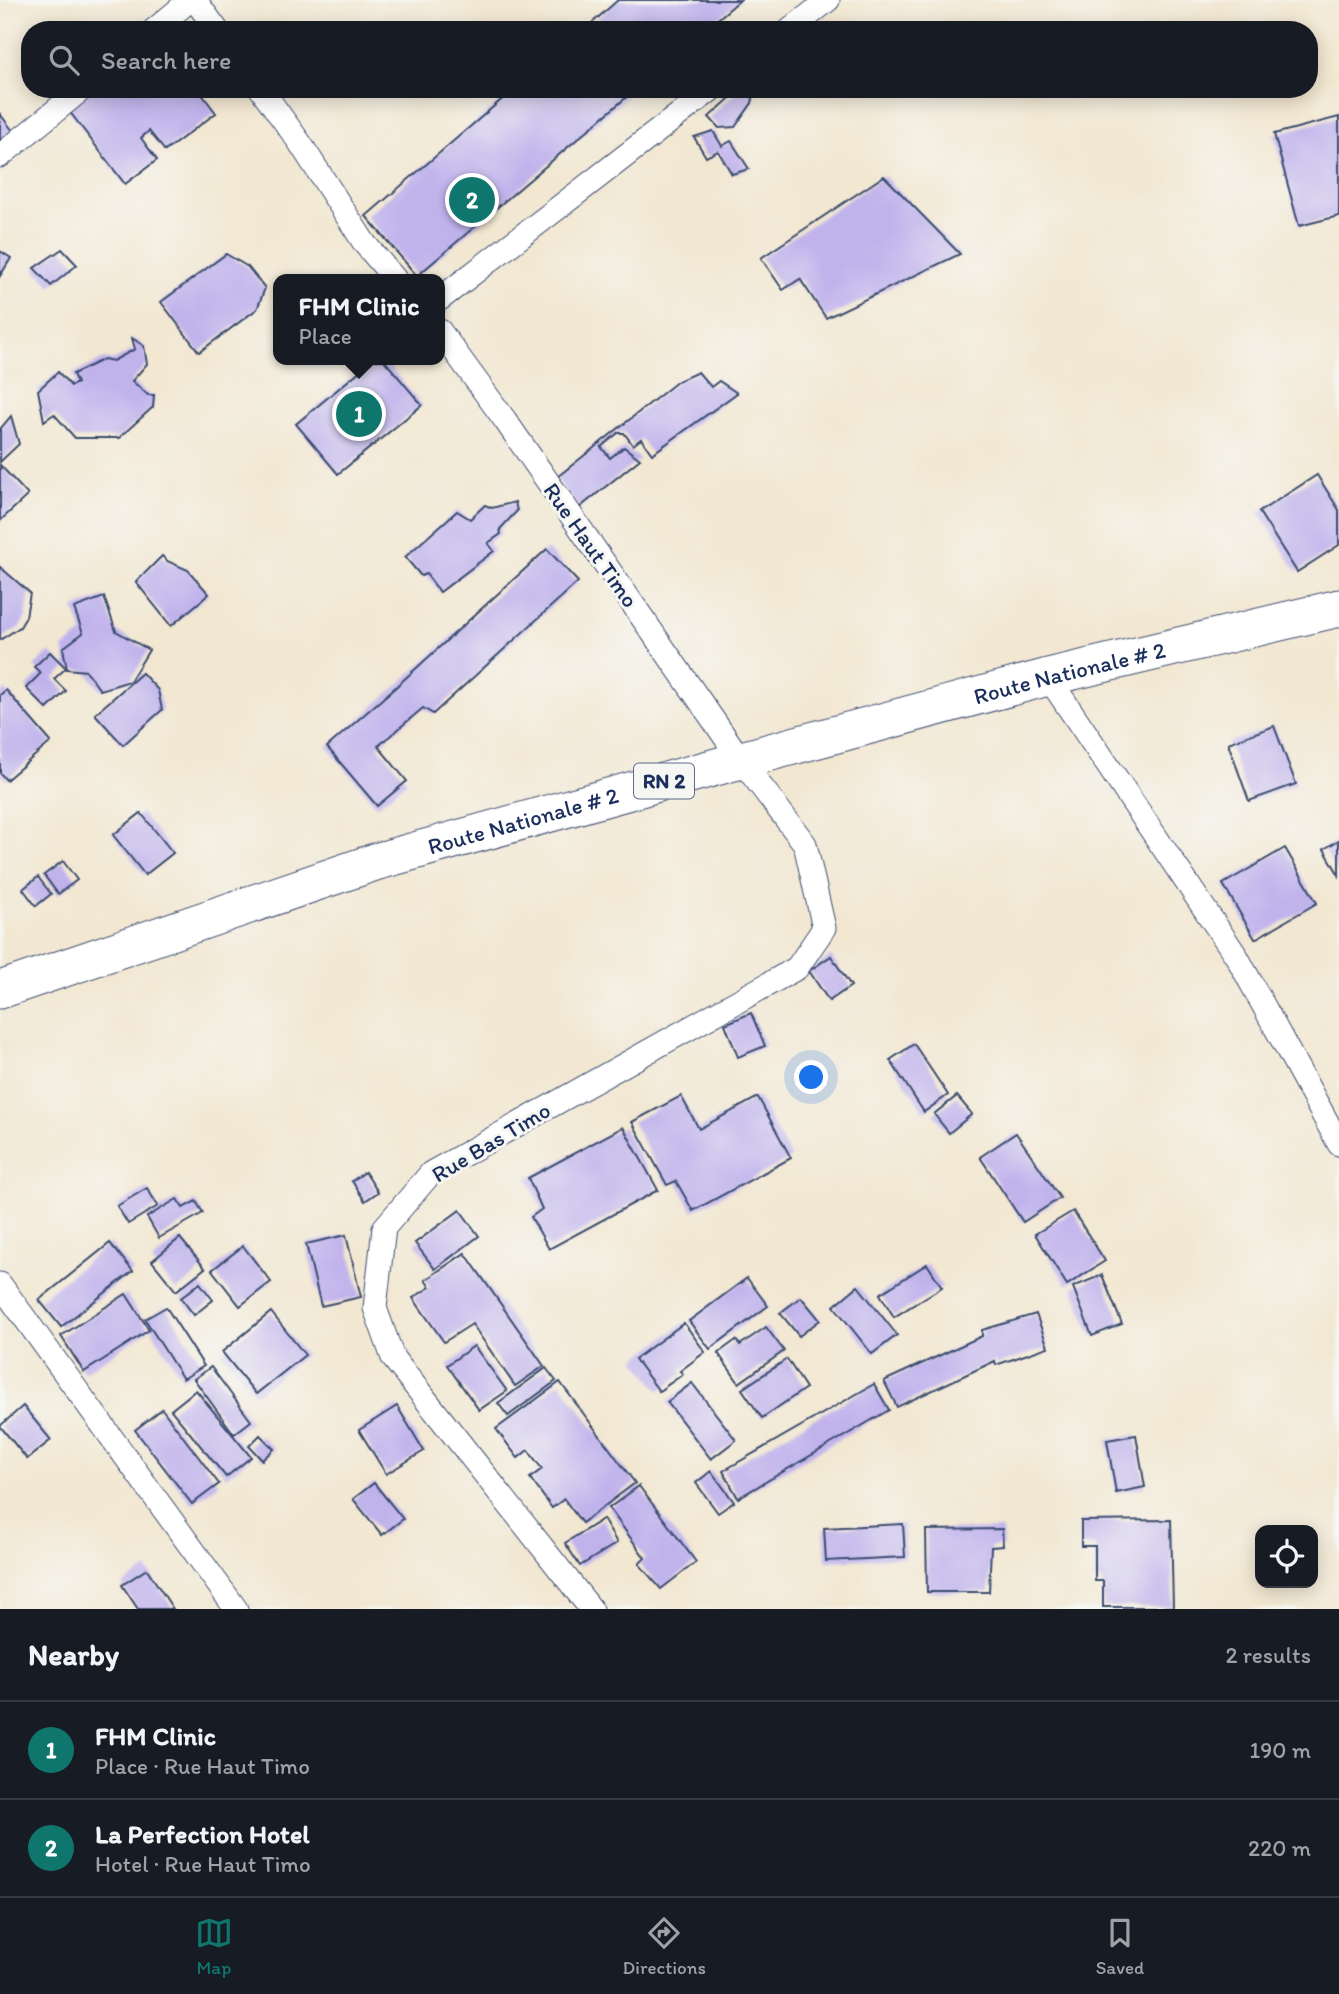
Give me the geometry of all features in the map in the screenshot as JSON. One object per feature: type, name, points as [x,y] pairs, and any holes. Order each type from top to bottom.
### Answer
[{"type":"main road","name":"Route Nationale # 2","points":[[0,990],[375,863],[1048,677],[1339,608]]},
{"type":"street","points":[[165,21],[192,0],[210,21]]},
{"type":"street","points":[[801,21],[828,0]]},
{"type":"street","points":[[0,156],[71,98]]},
{"type":"street","points":[[268,98],[365,244],[391,274]]},
{"type":"street","points":[[445,294],[700,98]]},
{"type":"street","name":"Rue Haut Timo","points":[[445,339],[505,420],[741,760]]},
{"type":"street","points":[[1048,677],[1237,957],[1339,1144]]},
{"type":"street","name":"Rue Bas Timo","points":[[591,1609],[393,1358],[375,1308],[384,1228],[431,1173],[797,968],[824,928],[805,844],[741,760]]},
{"type":"street","points":[[0,1284],[236,1609]]},
{"type":"building","points":[[618,0],[740,0],[716,21],[594,21]]},
{"type":"building","points":[[78,98],[205,98],[216,113],[165,151],[149,131],[141,138],[157,160],[125,184],[66,107]]},
{"type":"building","points":[[504,98],[625,98],[419,274],[415,274],[366,216]]},
{"type":"building","points":[[730,98],[753,98],[735,127],[719,128],[709,117]]},
{"type":"building","points":[[0,114],[13,131],[0,141]]},
{"type":"building","points":[[1339,117],[1339,216],[1299,226],[1274,134]]},
{"type":"building","points":[[713,131],[722,146],[731,141],[749,169],[732,174],[718,151],[706,157],[694,137]]},
{"type":"building","points":[[884,176],[960,254],[826,318],[800,279],[783,290],[761,258]]},
{"type":"building","points":[[62,249],[77,265],[51,286],[34,268]]},
{"type":"building","points":[[0,251],[11,258],[0,276]]},
{"type":"building","points":[[226,254],[248,267],[265,288],[257,309],[199,352],[161,302]]},
{"type":"building","points":[[132,338],[144,346],[147,364],[132,381],[148,395],[154,395],[153,407],[119,438],[75,438],[54,414],[44,421],[38,390],[58,372],[71,386],[77,383],[73,374],[104,359],[113,361],[135,349]]},
{"type":"building","points":[[367,365],[388,365],[422,405],[338,474],[296,424]]},
{"type":"building","points":[[698,372],[711,387],[719,381],[737,393],[652,454],[641,439],[633,445],[624,433],[618,433],[601,447],[610,458],[624,447],[640,459],[579,508],[556,478],[678,381]]},
{"type":"building","points":[[11,416],[19,444],[0,462],[0,429]]},
{"type":"building","points":[[0,465],[28,495],[0,521]]},
{"type":"building","points":[[1317,475],[1339,510],[1339,545],[1297,572],[1259,512]]},
{"type":"building","points":[[515,502],[517,511],[500,529],[501,534],[488,543],[494,551],[440,592],[426,574],[421,576],[405,557],[457,511],[470,519],[485,505],[492,508]]},
{"type":"building","points":[[547,549],[578,582],[433,714],[423,708],[378,746],[407,781],[377,806],[327,747]]},
{"type":"building","points":[[162,556],[188,570],[209,594],[171,626],[136,582]]},
{"type":"building","points":[[0,567],[30,593],[26,617],[20,627],[0,640]]},
{"type":"building","points":[[104,597],[116,631],[149,650],[130,681],[100,690],[86,671],[67,669],[63,648],[83,633],[74,608]]},
{"type":"building","points":[[50,652],[66,668],[54,679],[66,691],[47,709],[26,688],[41,673],[34,667]]},
{"type":"building","points":[[142,673],[158,690],[162,710],[123,745],[95,714]]},
{"type":"building","points":[[6,690],[51,742],[6,780],[0,773],[0,695]]},
{"type":"building","points":[[1274,726],[1296,784],[1249,801],[1228,743]]},
{"type":"building","points":[[141,813],[173,853],[145,875],[113,835]]},
{"type":"building","points":[[1339,840],[1339,875],[1324,849]]},
{"type":"building","points":[[1285,848],[1317,903],[1255,939],[1223,884]]},
{"type":"building","points":[[63,861],[77,880],[58,894],[44,875]]},
{"type":"building","points":[[38,877],[51,894],[36,906],[23,889]]},
{"type":"building","points":[[831,956],[851,986],[829,1001],[809,971]]},
{"type":"building","points":[[751,1013],[765,1046],[738,1057],[725,1024]]},
{"type":"building","points":[[914,1044],[948,1095],[924,1112],[890,1060]]},
{"type":"building","points":[[681,1096],[699,1129],[758,1097],[791,1158],[693,1211],[676,1181],[667,1185],[632,1122]]},
{"type":"building","points":[[957,1096],[972,1114],[949,1133],[934,1114]]},
{"type":"building","points":[[623,1127],[658,1190],[549,1249],[531,1217],[542,1209],[528,1178]]},
{"type":"building","points":[[1016,1133],[1060,1198],[1023,1222],[980,1157]]},
{"type":"building","points":[[365,1172],[378,1192],[365,1201],[352,1181]]},
{"type":"building","points":[[147,1188],[158,1206],[128,1224],[117,1206]]},
{"type":"building","points":[[177,1199],[183,1208],[196,1201],[203,1213],[159,1238],[147,1217]]},
{"type":"building","points":[[460,1210],[479,1236],[435,1269],[415,1243]]},
{"type":"building","points":[[1073,1211],[1105,1261],[1067,1285],[1035,1234]]},
{"type":"building","points":[[346,1235],[361,1297],[321,1306],[306,1244]]},
{"type":"building","points":[[180,1238],[205,1268],[176,1291],[152,1261]]},
{"type":"building","points":[[110,1243],[133,1271],[61,1327],[39,1300]]},
{"type":"building","points":[[243,1246],[271,1282],[240,1306],[212,1270]]},
{"type":"building","points":[[465,1253],[544,1366],[515,1386],[472,1324],[444,1342],[413,1298],[430,1287],[425,1280]]},
{"type":"building","points":[[927,1264],[942,1287],[894,1317],[880,1294]]},
{"type":"building","points":[[1102,1275],[1122,1324],[1092,1336],[1073,1287]]},
{"type":"building","points":[[747,1278],[768,1306],[710,1349],[689,1321]]},
{"type":"building","points":[[200,1283],[213,1300],[194,1315],[181,1298]]},
{"type":"building","points":[[858,1286],[897,1335],[872,1354],[834,1306]]},
{"type":"building","points":[[126,1294],[149,1330],[84,1372],[61,1336]]},
{"type":"building","points":[[801,1297],[820,1320],[799,1336],[780,1313]]},
{"type":"building","points":[[166,1307],[204,1366],[183,1379],[145,1319]]},
{"type":"building","points":[[271,1312],[305,1355],[256,1394],[222,1352]]},
{"type":"building","points":[[1036,1314],[1048,1347],[996,1365],[995,1361],[897,1407],[884,1381],[982,1336],[982,1330]]},
{"type":"building","points":[[684,1323],[705,1352],[680,1371],[683,1374],[659,1391],[635,1359]]},
{"type":"building","points":[[766,1327],[784,1351],[739,1383],[718,1353],[736,1340],[740,1345]]},
{"type":"building","points":[[474,1346],[507,1391],[479,1410],[447,1365]]},
{"type":"building","points":[[787,1359],[806,1388],[762,1418],[742,1389]]},
{"type":"building","points":[[211,1367],[251,1421],[234,1434],[194,1379]]},
{"type":"building","points":[[546,1368],[556,1381],[508,1416],[498,1403]]},
{"type":"building","points":[[560,1382],[635,1483],[582,1523],[564,1499],[552,1508],[530,1478],[542,1469],[528,1450],[518,1458],[496,1429]]},
{"type":"building","points":[[692,1383],[736,1440],[711,1459],[667,1402]]},
{"type":"building","points":[[874,1384],[889,1410],[738,1498],[723,1471]]},
{"type":"building","points":[[196,1390],[251,1457],[226,1477],[171,1410]]},
{"type":"building","points":[[23,1406],[51,1440],[27,1459],[0,1426]]},
{"type":"building","points":[[397,1406],[424,1451],[386,1474],[359,1430]]},
{"type":"building","points":[[162,1409],[219,1484],[192,1504],[135,1430]]},
{"type":"building","points":[[260,1435],[274,1449],[262,1460],[249,1446]]},
{"type":"building","points":[[1136,1435],[1145,1487],[1116,1493],[1107,1440]]},
{"type":"building","points":[[711,1471],[734,1502],[718,1513],[696,1483]]},
{"type":"building","points":[[374,1483],[403,1519],[382,1535],[353,1499]]},
{"type":"building","points":[[639,1486],[696,1562],[661,1589],[639,1564],[645,1558],[609,1508]]},
{"type":"building","points":[[603,1519],[617,1543],[580,1566],[565,1543]]},
{"type":"building","points":[[1171,1520],[1173,1607],[1103,1607],[1103,1581],[1095,1581],[1095,1546],[1081,1546],[1081,1521]]},
{"type":"building","points":[[903,1524],[905,1557],[826,1561],[824,1528]]},
{"type":"building","points":[[1002,1529],[1003,1546],[991,1547],[989,1592],[927,1592],[926,1530]]},
{"type":"building","points":[[147,1569],[173,1609],[138,1609],[122,1585]]},
{"type":"place","name":"La Perfection Hotel","points":[[472,200]]},
{"type":"place","name":"FHM Clinic","points":[[359,414]]}]
